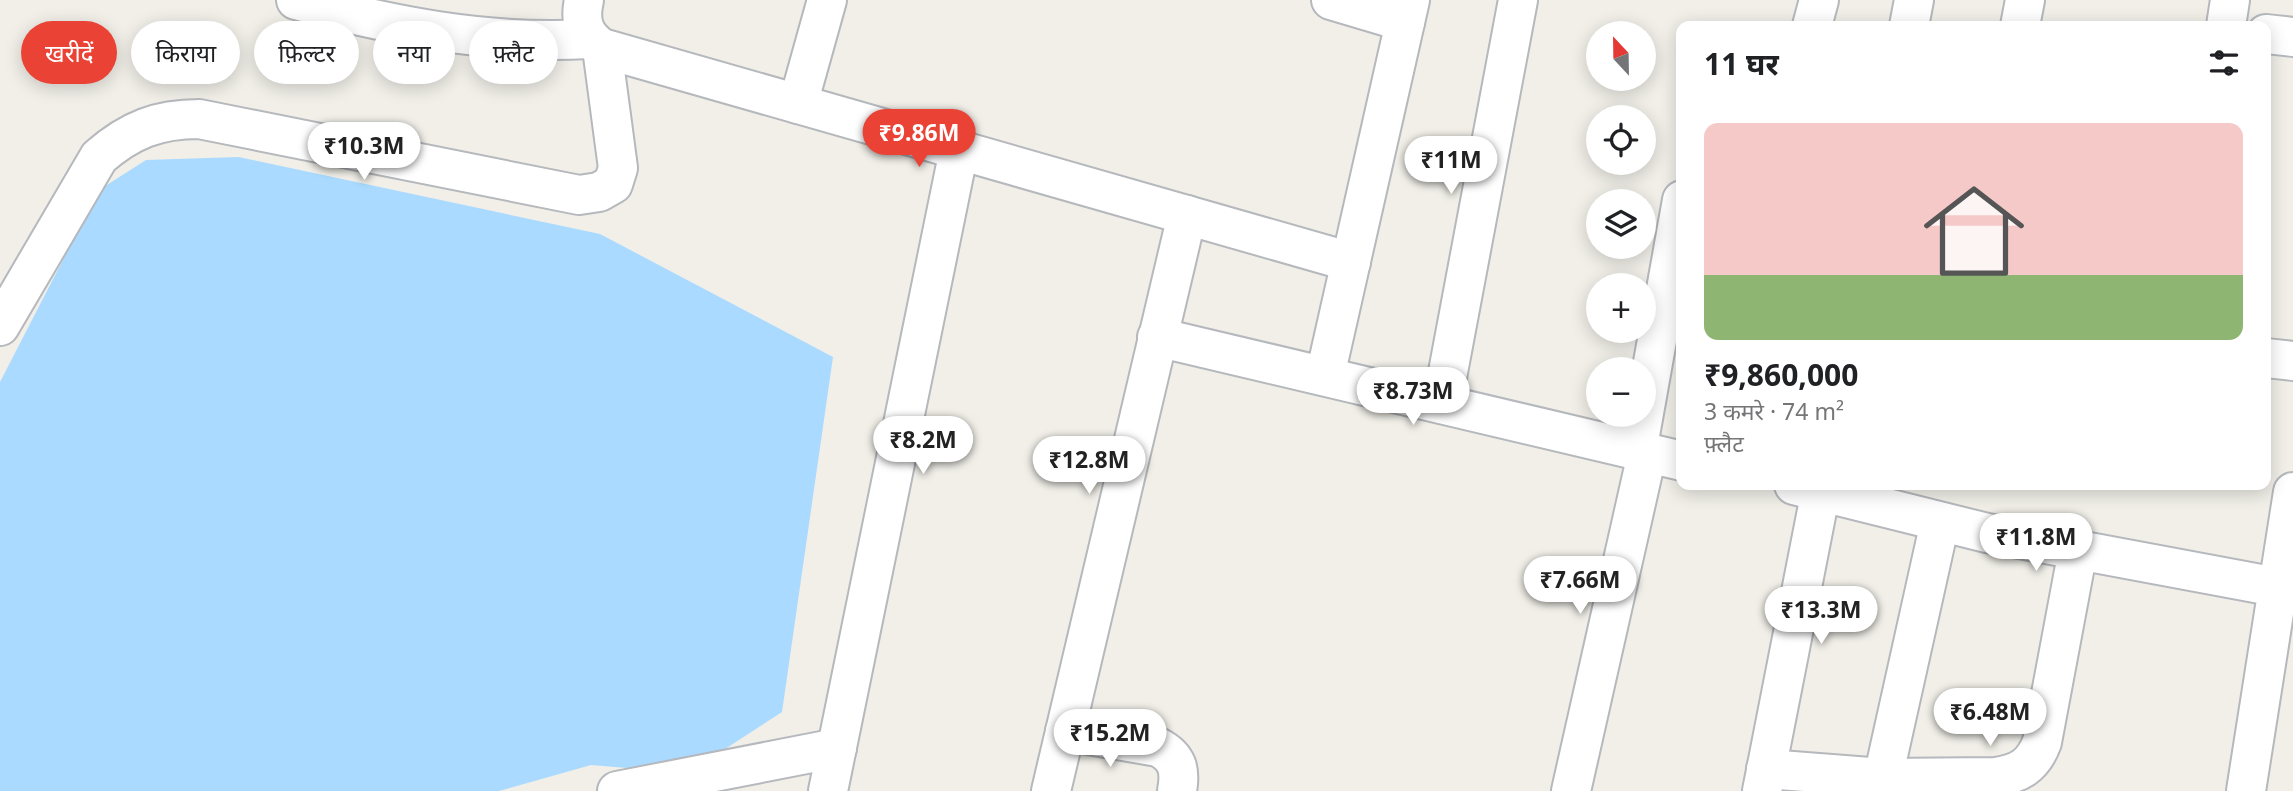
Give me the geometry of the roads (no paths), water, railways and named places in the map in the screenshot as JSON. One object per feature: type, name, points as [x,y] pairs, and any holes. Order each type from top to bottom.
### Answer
[{"type":"street","points":[[296,0],[381,23],[515,41],[595,44],[1351,262]]},
{"type":"street","points":[[0,327],[99,157],[122,137],[170,119],[199,119],[579,195],[599,192],[613,184],[618,168],[595,44],[583,27],[584,0]]},
{"type":"street","points":[[797,104],[827,0]]},
{"type":"street","points":[[1325,376],[1407,11],[1331,0]]},
{"type":"street","points":[[1442,404],[1518,0]]},
{"type":"street","points":[[1813,21],[1819,0]]},
{"type":"street","points":[[1910,21],[1914,0]]},
{"type":"street","points":[[2021,21],[2025,0]]},
{"type":"street","points":[[2226,21],[2230,0]]},
{"type":"street","points":[[2271,35],[2293,37]]},
{"type":"street","points":[[828,791],[959,150]]},
{"type":"street","points":[[1051,791],[1187,215]]},
{"type":"street","points":[[1571,791],[1655,456],[1676,257]]},
{"type":"street","points":[[1157,337],[1655,456]]},
{"type":"street","points":[[2271,359],[2293,361]]},
{"type":"street","points":[[1812,490],[1764,780],[1994,777],[2012,775],[2026,768],[2037,755],[2042,742],[2078,550]]},
{"type":"street","points":[[1829,490],[1931,508],[2078,550],[2286,588]]},
{"type":"street","points":[[2246,791],[2286,588],[2293,492]]},
{"type":"street","points":[[1883,778],[1931,508]]},
{"type":"street","points":[[1065,731],[1158,747],[1171,754],[1177,762],[1180,777],[1177,791]]},
{"type":"street","points":[[617,791],[837,748]]},
{"type":"water","points":[[239,157],[600,234],[833,357],[782,712],[688,773],[591,765],[499,791],[0,791],[0,382],[99,190],[146,160]]}]
